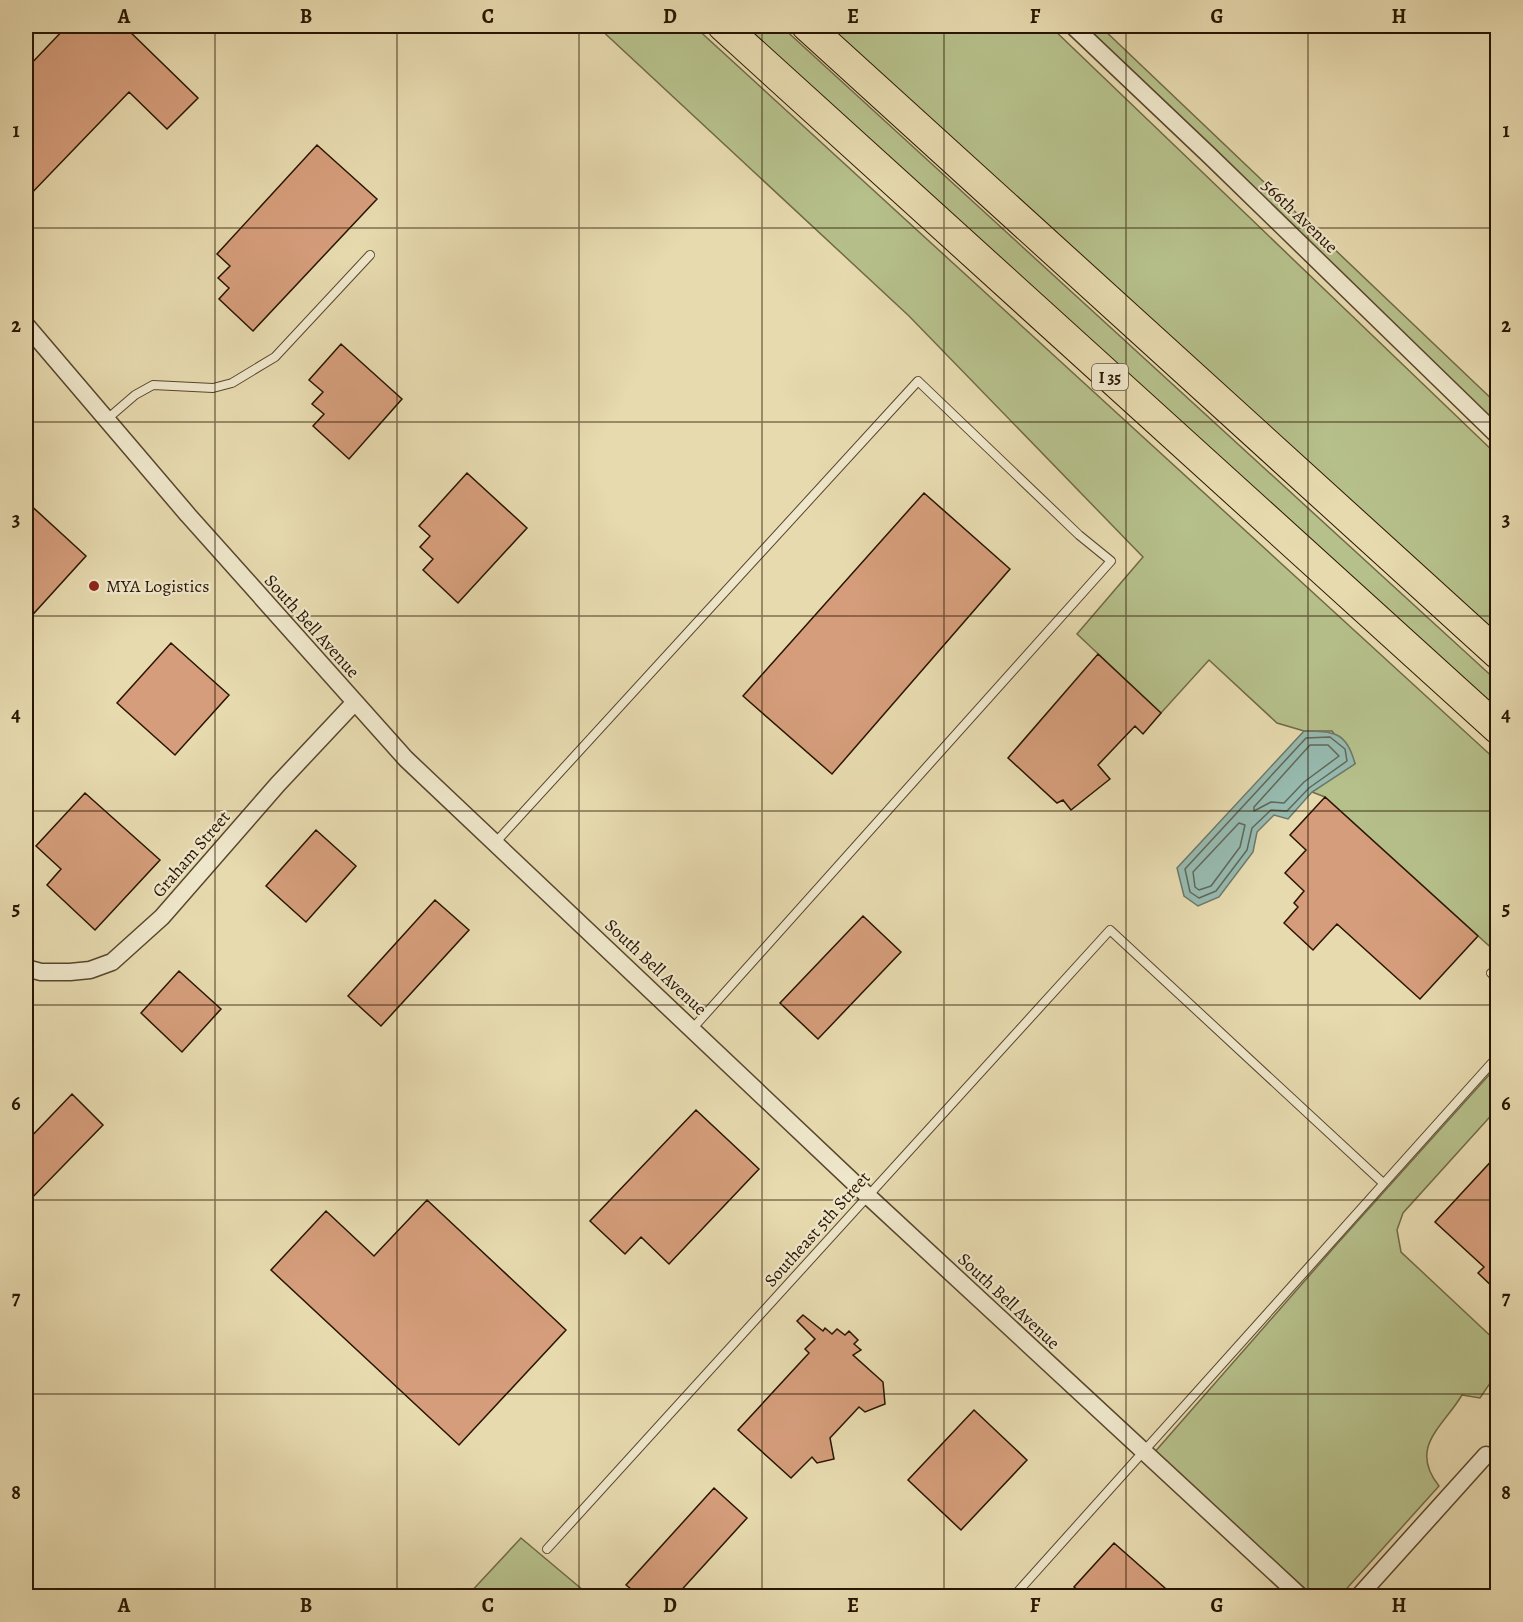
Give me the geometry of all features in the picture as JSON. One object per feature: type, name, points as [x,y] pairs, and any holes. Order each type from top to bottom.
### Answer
[{"type":"highway","name":"I 35","points":[[723,26],[1497,729]]},
{"type":"highway","points":[[807,26],[1497,654]]},
{"type":"street","name":"566th Avenue","points":[[1073,26],[1497,436]]},
{"type":"street","name":"South Bell Avenue","points":[[26,325],[106,420],[406,759],[868,1196],[1300,1596]]},
{"type":"street","name":"Graham Street","points":[[26,968],[42,972],[70,972],[90,970],[112,962],[162,917],[278,784],[355,702]]},
{"type":"street","points":[[1359,1596],[1486,1455]]},
{"type":"lane","points":[[106,420],[135,395],[153,385],[213,388],[232,383],[267,362],[275,357],[370,255]]},
{"type":"lane","points":[[495,843],[918,381],[1079,535],[1111,561],[693,1028]]},
{"type":"lane","name":"Southeast 5th Street","points":[[547,1549],[1110,930],[1382,1182]]},
{"type":"lane","points":[[1014,1596],[1497,1056]]},
{"type":"green space","points":[[597,26],[694,26],[1497,761],[1497,953],[1325,797],[1312,792],[1355,763],[1332,731],[1304,731],[1277,723],[1209,660],[1161,713],[1077,634],[1143,557],[909,316]]},
{"type":"green space","points":[[742,26],[781,26],[1497,681],[1497,718]]},
{"type":"green space","points":[[828,26],[1050,26],[1497,455],[1497,638]]},
{"type":"green space","points":[[1078,26],[1100,26],[1497,404],[1497,428]]},
{"type":"green space","points":[[1497,1066],[1497,1109],[1403,1213],[1397,1230],[1401,1252],[1497,1342],[1497,1373],[1480,1398],[1462,1395],[1432,1438],[1427,1460],[1430,1472],[1439,1486],[1340,1596],[1313,1596],[1153,1454]]},
{"type":"green space","points":[[521,1538],[590,1596],[467,1596]]},
{"type":"water","points":[[1304,731],[1331,733],[1343,739],[1352,753],[1355,764],[1312,792],[1288,819],[1274,815],[1257,832],[1253,852],[1219,897],[1198,906],[1184,896],[1177,868]]},
{"type":"building","points":[[67,26],[124,26],[198,98],[167,129],[129,92],[26,199],[26,69]]},
{"type":"building","points":[[317,145],[377,199],[253,331],[219,299],[229,288],[218,278],[230,266],[217,254]]},
{"type":"building","points":[[341,344],[402,399],[349,459],[313,426],[324,414],[312,404],[323,392],[309,380]]},
{"type":"building","points":[[467,473],[527,528],[458,603],[423,570],[433,559],[420,547],[430,536],[419,526]]},
{"type":"building","points":[[924,493],[1010,569],[832,774],[743,696]]},
{"type":"building","points":[[26,501],[86,556],[26,622]]},
{"type":"building","points":[[171,643],[229,695],[175,755],[117,703]]},
{"type":"building","points":[[1098,654],[1161,713],[1143,734],[1135,726],[1098,765],[1110,779],[1071,810],[1063,800],[1057,803],[1008,758]]},
{"type":"building","points":[[85,793],[160,860],[95,930],[47,885],[61,869],[36,846]]},
{"type":"building","points":[[1325,797],[1478,936],[1420,999],[1337,924],[1313,950],[1284,923],[1298,907],[1294,903],[1304,891],[1285,873],[1306,850],[1290,835]]},
{"type":"building","points":[[316,830],[356,866],[306,922],[266,886]]},
{"type":"building","points":[[435,900],[469,930],[381,1026],[348,996]]},
{"type":"building","points":[[863,916],[901,952],[818,1039],[780,1003]]},
{"type":"building","points":[[179,971],[221,1009],[182,1052],[141,1013]]},
{"type":"building","points":[[72,1094],[103,1125],[26,1204],[26,1142]]},
{"type":"building","points":[[696,1110],[759,1169],[669,1264],[641,1237],[625,1254],[590,1221]]},
{"type":"building","points":[[1497,1155],[1497,1291],[1478,1273],[1484,1267],[1435,1222]]},
{"type":"building","points":[[427,1200],[566,1330],[459,1445],[271,1270],[326,1211],[374,1256]]},
{"type":"building","points":[[803,1315],[823,1331],[825,1328],[832,1334],[837,1329],[845,1335],[849,1331],[858,1340],[854,1344],[861,1350],[853,1355],[883,1382],[885,1404],[865,1412],[859,1407],[830,1438],[834,1459],[817,1463],[812,1457],[791,1478],[738,1430],[809,1353],[805,1349],[815,1339],[797,1321]]},
{"type":"building","points":[[974,1410],[1027,1460],[961,1530],[908,1480]]},
{"type":"building","points":[[714,1488],[747,1518],[676,1596],[640,1596],[626,1585]]},
{"type":"building","points":[[1114,1543],[1174,1596],[1085,1596],[1074,1587]]},
{"type":"place","name":"MYA Logistics","points":[[94,586]]}]
